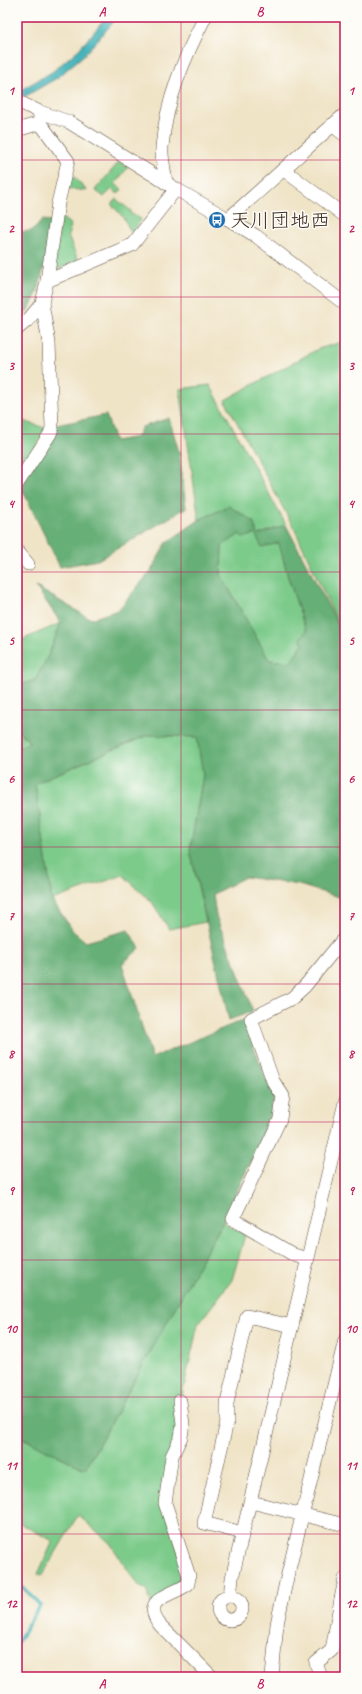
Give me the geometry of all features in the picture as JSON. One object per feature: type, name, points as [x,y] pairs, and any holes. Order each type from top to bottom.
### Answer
[{"type":"street","points":[[47,281],[132,245],[171,186],[162,149],[166,122],[174,87],[188,51],[205,17]]},
{"type":"street","points":[[17,484],[50,434],[52,428],[49,344],[42,303],[47,281],[58,203],[68,160],[40,118],[18,102]]},
{"type":"street","points":[[228,219],[345,114]]},
{"type":"street","points":[[17,130],[40,118],[69,122],[171,186],[256,236],[345,304]]},
{"type":"street","points":[[332,125],[345,135]]},
{"type":"street","points":[[284,170],[345,216]]},
{"type":"street","points":[[17,329],[29,319],[42,303]]},
{"type":"street","points":[[17,551],[28,564]]},
{"type":"street","points":[[307,1259],[294,1255],[233,1219],[280,1119],[283,1096],[274,1081],[251,1019],[292,998],[305,986],[345,937]]},
{"type":"street","points":[[230,1596],[232,1578],[345,1102]]},
{"type":"street","points":[[243,1533],[204,1523],[227,1422],[227,1403],[247,1316],[292,1326]]},
{"type":"street","points":[[272,1677],[277,1624],[303,1514],[340,1382],[345,1340]]},
{"type":"street","points":[[180,1401],[184,1424],[181,1437],[172,1456],[165,1503],[189,1576],[188,1584],[180,1590],[157,1600],[152,1608],[154,1616],[160,1625],[212,1677]]},
{"type":"street","points":[[251,1502],[345,1525]]},
{"type":"street","points":[[321,1677],[316,1664],[332,1650],[343,1599],[345,1579]]},
{"type":"green space","points":[[119,162],[128,167],[115,184],[122,189],[118,194],[112,189],[104,197],[95,190]]},
{"type":"green space","points":[[69,171],[87,191],[65,188]]},
{"type":"green space","points":[[116,199],[131,211],[130,213],[141,219],[135,229],[131,232],[123,217],[111,204]]},
{"type":"green space","points":[[61,217],[71,225],[68,236],[78,260],[54,271]]},
{"type":"green space","points":[[42,220],[51,221],[42,276],[33,302],[26,313],[17,322],[17,231],[34,229]]},
{"type":"green space","points":[[345,341],[345,638],[295,530],[225,400],[318,349]]},
{"type":"green space","points":[[210,385],[286,525],[258,535],[229,506],[199,520],[180,389]]},
{"type":"green space","points":[[106,415],[115,441],[137,437],[142,427],[169,418],[179,452],[186,508],[98,560],[60,567],[21,487],[56,425]]},
{"type":"green space","points":[[17,419],[45,428],[36,447],[17,474]]},
{"type":"green space","points":[[229,506],[253,521],[258,535],[286,525],[345,638],[345,899],[299,885],[245,877],[213,894],[216,916],[253,1011],[229,1020],[190,850],[203,775],[197,737],[148,735],[35,783],[52,900],[73,931],[86,942],[128,930],[140,948],[122,964],[152,1058],[243,1020],[274,1098],[268,1123],[223,1222],[85,1469],[17,1435],[17,748],[30,742],[17,729],[17,686],[35,680],[48,656],[61,623],[36,587],[91,619],[118,610],[151,571],[166,543],[199,520]],"holes":[[[240,534],[243,538],[255,534],[262,547],[279,543],[288,577],[306,631],[300,638],[303,644],[290,662],[269,660],[221,575],[222,546]]]},
{"type":"green space","points":[[240,533],[255,534],[279,543],[288,577],[306,631],[303,643],[290,662],[269,660],[221,575],[222,546]]},
{"type":"green space","points":[[61,623],[48,656],[35,680],[17,686],[17,642]]},
{"type":"green space","points":[[17,729],[30,743],[17,748]]},
{"type":"green space","points":[[148,735],[197,737],[203,775],[190,850],[206,922],[169,929],[152,902],[123,875],[52,900],[35,783]]},
{"type":"green space","points":[[223,1222],[245,1235],[232,1280],[198,1324],[182,1396],[182,1420],[163,1502],[187,1579],[152,1606],[146,1589],[137,1584],[110,1543],[78,1515],[42,1576],[38,1574],[53,1541],[17,1522],[17,1435],[85,1469]]},
{"type":"water","points":[[107,17],[118,17],[84,55],[57,78],[17,101],[17,92],[52,72],[79,49]]},
{"type":"waterway","points":[[17,1584],[26,1590],[40,1605],[17,1643]]},
{"type":"place","name":"天川団地西","points":[[217,220]]}]
